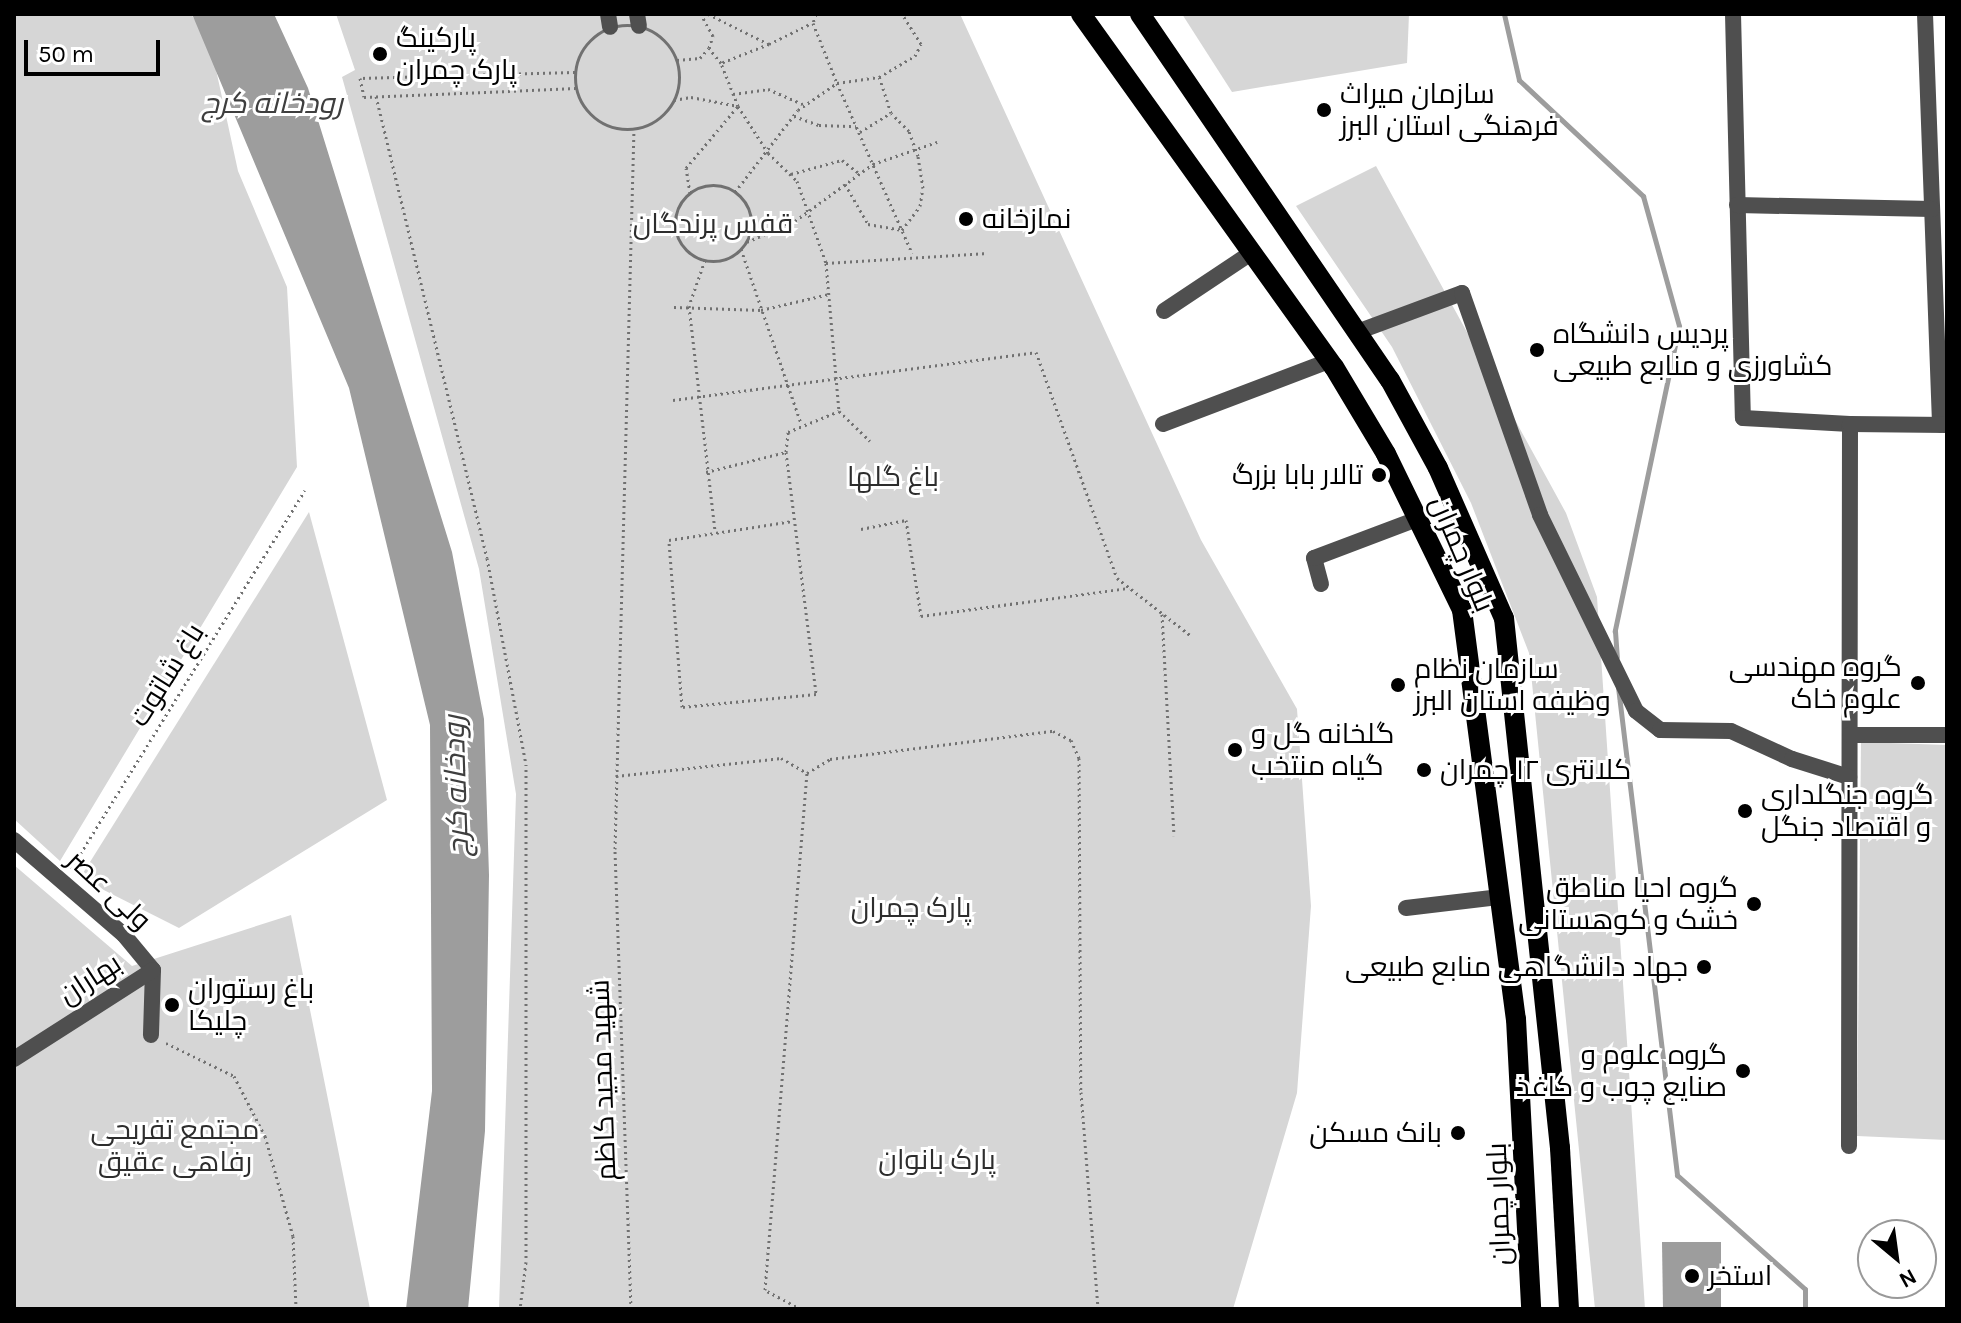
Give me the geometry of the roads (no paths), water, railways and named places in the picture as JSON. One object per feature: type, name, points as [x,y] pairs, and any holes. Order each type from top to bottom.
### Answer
[{"type":"main road","name":"بلوار چمران","points":[[1081,14],[1329,361],[1386,454],[1462,610],[1500,897],[1526,1148],[1531,1309]]},
{"type":"main road","name":"بلوار چمران","points":[[1140,14],[1357,332],[1438,468],[1504,618],[1560,1148],[1569,1309]]},
{"type":"street","points":[[1733,14],[1743,418],[1944,425],[1925,14]]},
{"type":"street","points":[[1737,205],[1932,209]]},
{"type":"street","points":[[1164,311],[1251,253]]},
{"type":"street","points":[[1357,332],[1462,293],[1540,515],[1636,711],[1660,730],[1731,731],[1792,759],[1849,777]]},
{"type":"street","points":[[1163,424],[1329,361]]},
{"type":"street","points":[[1849,1146],[1850,424]]},
{"type":"street","points":[[1321,584],[1314,558],[1417,519]]},
{"type":"street","points":[[1850,735],[1947,735]]},
{"type":"street","name":"ولی عصر","points":[[14,840],[124,935],[153,970],[151,1035]]},
{"type":"street","points":[[1406,908],[1500,897]]},
{"type":"street","name":"بهاران","points":[[14,1059],[153,970]]},
{"type":"water","name":"رودخانه کرج","points":[[192,14],[274,14],[308,88],[452,552],[484,719],[489,875],[485,1131],[468,1309],[406,1309],[432,1091],[430,725],[349,388]]},
{"type":"water","name":"استخر","points":[[1662,1242],[1721,1242],[1721,1309],[1663,1309]]},
{"type":"waterway","points":[[1504,14],[1519,80],[1643,196],[1679,326],[1615,631],[1617,657]]},
{"type":"waterway","points":[[1618,687],[1677,1175],[1805,1289],[1805,1309]]},
{"type":"place","name":"پارکینگ پارک چمران","points":[[380,54]]},
{"type":"place","name":"سازمان میراث فرهنگی استان البرز","points":[[1324,110]]},
{"type":"place","name":"نمازخانه","points":[[966,219]]},
{"type":"place","name":"پردیس دانشگاه کشاورزی و منابع طبیعی","points":[[1537,350]]},
{"type":"place","name":"تالار بابا بزرگ","points":[[1379,475]]},
{"type":"place","name":"گروه مهندسی علوم خاک","points":[[1918,683]]},
{"type":"place","name":"سازمان نظام وظیفه استان البرز","points":[[1398,685]]},
{"type":"place","name":"گلخانه گل و گیاه منتخب","points":[[1235,750]]},
{"type":"place","name":"کلانتری ۱۲ چمران","points":[[1424,770]]},
{"type":"place","name":"گروه جنگلداری و اقتصاد جنگل","points":[[1745,811]]},
{"type":"place","name":"گروه احیا مناطق خشک و کوهستانی","points":[[1754,904]]},
{"type":"place","name":"جهاد دانشگاهی منابع طبیعی","points":[[1704,967]]},
{"type":"place","name":"باغ رستوران چلیکا","points":[[172,1005]]},
{"type":"place","name":"گروه علوم و صنایع چوب و کاغذ","points":[[1743,1071]]},
{"type":"place","name":"بانک مسکن","points":[[1458,1133]]},
{"type":"place","name":"استخر","points":[[1692,1276]]},
{"type":"park label","name":"قفس پرندگان","points":[[713,224]]},
{"type":"park label","name":"باغ گلها","points":[[893,477]]},
{"type":"park label","name":"پارک چمران","points":[[911,908]]},
{"type":"park label","name":"مجتمع تفریحی رفاهی عقیق","points":[[175,1146]]},
{"type":"park label","name":"پارک بانوان","points":[[937,1160]]}]
